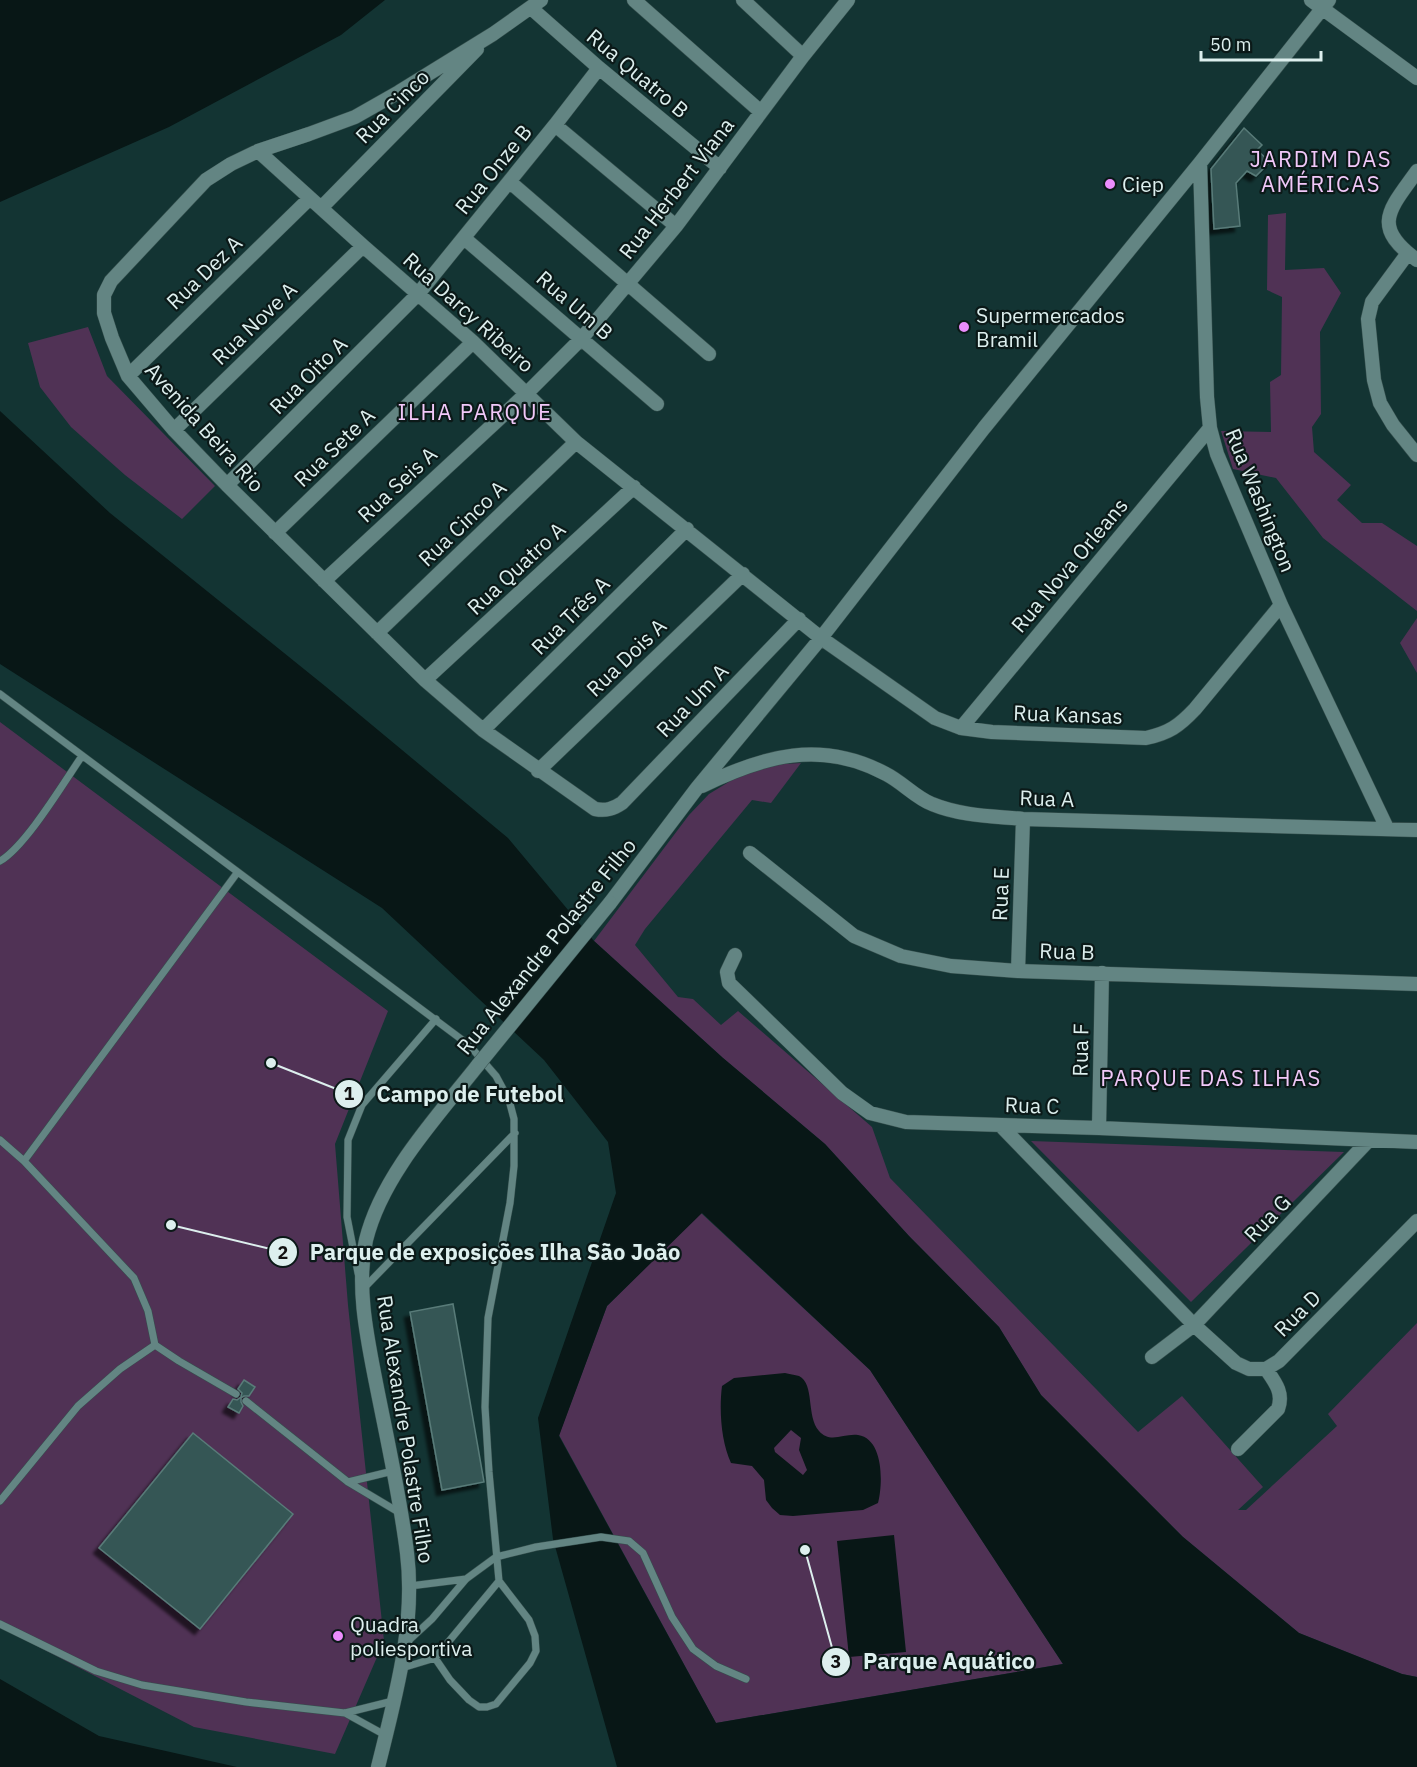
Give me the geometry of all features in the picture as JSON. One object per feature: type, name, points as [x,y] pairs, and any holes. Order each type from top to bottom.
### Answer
[{"type":"street","points":[[634,0],[761,112]]},
{"type":"street","points":[[743,0],[803,56]]},
{"type":"street","name":"Rua Herbert Viana","points":[[527,393],[582,338],[676,226],[803,56],[848,0]]},
{"type":"street","points":[[1321,3],[1417,78]]},
{"type":"street","name":"Rua Alexandre Polastre Filho","points":[[378,1767],[402,1668],[410,1586],[402,1515],[371,1356],[362,1290],[366,1240],[382,1195],[415,1145],[478,1065],[610,903],[697,788],[821,638],[984,428],[1200,163],[1321,3]]},
{"type":"street","name":"Avenida Beira Rio","points":[[536,4],[493,34],[355,117],[258,151],[206,180],[111,281],[104,295],[104,313],[128,376],[174,430],[425,680],[483,730],[538,771],[595,809],[604,811],[613,808]]},
{"type":"street","name":"Rua Quatro B","points":[[536,4],[598,68],[720,168]]},
{"type":"street","name":"Rua Cinco","points":[[321,208],[493,34]]},
{"type":"street","name":"Rua Onze B","points":[[418,294],[510,182],[598,68]]},
{"type":"street","points":[[555,125],[676,226]]},
{"type":"street","name":"Rua Darcy Ribeiro","points":[[258,151],[473,342],[576,442],[821,638]]},
{"type":"street","name":"Rua Washington","points":[[1200,163],[1207,397],[1210,428],[1227,480],[1281,605],[1387,828]]},
{"type":"street","points":[[1417,171],[1392,207],[1388,222],[1392,237],[1413,257],[1372,302],[1368,319],[1374,380],[1380,403],[1393,426],[1417,454]]},
{"type":"street","points":[[510,182],[709,354]]},
{"type":"street","name":"Rua Dez A","points":[[128,376],[310,198]]},
{"type":"street","name":"Rua Um B","points":[[464,238],[657,404]]},
{"type":"street","name":"Rua Nove A","points":[[174,430],[363,246]]},
{"type":"street","name":"Rua Oito A","points":[[227,485],[418,294]]},
{"type":"street","name":"Rua Sete A","points":[[275,533],[473,342]]},
{"type":"street","name":"Rua Seis A","points":[[324,581],[527,393]]},
{"type":"street","name":"Rua Nova Orleans","points":[[961,728],[1210,428]]},
{"type":"street","name":"Rua Cinco A","points":[[377,633],[576,442]]},
{"type":"street","name":"Rua Quatro A","points":[[425,680],[634,487]]},
{"type":"street","name":"Rua Três A","points":[[483,730],[687,529]]},
{"type":"street","name":"Rua Dois A","points":[[538,771],[743,574]]},
{"type":"street","name":"Rua Kansas","points":[[821,638],[935,718],[961,728],[992,732],[1146,738],[1164,734],[1180,725],[1196,710],[1281,605]]},
{"type":"street","name":"Rua Um A","points":[[613,808],[622,802],[799,619]]},
{"type":"street","name":"Rua A","points":[[697,788],[734,770],[772,758],[806,754],[845,758],[886,774],[930,803],[959,813],[1023,819],[1417,830]]},
{"type":"street","name":"Rua E","points":[[1018,970],[1023,819]]},
{"type":"street","name":"Rua B","points":[[750,853],[854,936],[901,956],[951,966],[1102,974],[1417,984]]},
{"type":"street","name":"Rua C","points":[[735,955],[727,972],[729,983],[842,1093],[870,1113],[906,1122],[1417,1142]]},
{"type":"street","name":"Rua F","points":[[1099,1128],[1102,974]]},
{"type":"street","points":[[1000,1125],[1194,1325],[1236,1363],[1249,1369],[1266,1369],[1280,1392],[1281,1401],[1278,1409],[1238,1449]]},
{"type":"street","name":"Rua G","points":[[1194,1325],[1369,1140]]},
{"type":"street","name":"Rua D","points":[[1266,1369],[1279,1361],[1417,1221]]},
{"type":"street","points":[[1152,1357],[1194,1325]]},
{"type":"lane","points":[[0,694],[469,1044],[496,1076],[508,1100],[514,1119],[514,1166],[510,1203],[488,1318],[485,1407],[499,1581],[529,1620],[535,1636],[536,1651],[530,1663],[496,1704],[487,1707],[479,1707],[450,1680],[435,1658]]},
{"type":"lane","points":[[0,861],[8,856],[28,833],[82,756]]},
{"type":"lane","points":[[24,1161],[237,873]]},
{"type":"lane","points":[[362,1290],[347,1217],[348,1140],[362,1105],[436,1019]]},
{"type":"lane","points":[[362,1290],[515,1133]]},
{"type":"lane","points":[[0,1140],[24,1161],[134,1278],[148,1311],[155,1345],[236,1394]]},
{"type":"lane","points":[[0,1502],[78,1406],[120,1369],[155,1345]]},
{"type":"lane","points":[[246,1401],[348,1482],[402,1515]]},
{"type":"lane","points":[[348,1482],[393,1471]]},
{"type":"lane","points":[[405,1644],[432,1619],[466,1579],[496,1557],[536,1547],[601,1537],[629,1541],[643,1553],[672,1617],[693,1649],[716,1666],[746,1679]]},
{"type":"lane","points":[[410,1586],[466,1579]]},
{"type":"lane","points":[[402,1668],[435,1658],[499,1581]]},
{"type":"lane","points":[[0,1624],[96,1671],[142,1685],[246,1702],[345,1713],[393,1701]]},
{"type":"lane","points":[[345,1713],[385,1738]]},
{"type":"shaded area","points":[[0,0],[385,0],[341,35],[169,127],[0,202]]},
{"type":"shaded area","points":[[1286,213],[1285,270],[1324,268],[1341,293],[1320,332],[1321,414],[1312,427],[1314,452],[1351,485],[1337,500],[1362,523],[1382,523],[1417,546],[1417,611],[1323,538],[1276,478],[1233,469],[1221,431],[1271,432],[1270,382],[1281,375],[1282,297],[1267,290],[1268,215]]},
{"type":"shaded area","points":[[88,327],[107,376],[215,486],[182,519],[125,475],[71,427],[40,387],[28,343]]},
{"type":"shaded area","points":[[0,411],[110,513],[325,686],[508,838],[594,941],[723,1058],[825,1144],[909,1236],[999,1327],[1041,1395],[1183,1537],[1299,1633],[1402,1674],[1417,1677],[1417,1767],[617,1767],[553,1539],[538,1418],[616,1193],[608,1142],[544,1060],[382,908],[0,664]],"holes":[[[702,1213],[870,1370],[1063,1664],[716,1723],[559,1436],[607,1306]]]},
{"type":"shaded area","points":[[1417,618],[1417,673],[1400,643]]},
{"type":"shaded area","points":[[0,722],[388,1011],[335,1144],[348,1305],[384,1641],[335,1754],[194,1727],[0,1627]]},
{"type":"shaded area","points":[[801,763],[771,803],[752,800],[645,929],[635,945],[678,997],[693,999],[721,1025],[738,1011],[872,1127],[890,1178],[1138,1432],[1182,1396],[1263,1487],[1238,1510],[1246,1510],[1337,1426],[1328,1414],[1417,1323],[1417,1677],[1402,1674],[1299,1633],[1183,1537],[1041,1395],[999,1327],[909,1236],[825,1144],[723,1058],[594,941],[689,815],[709,794],[732,780],[767,765]]},
{"type":"shaded area","points":[[1031,1141],[1344,1152],[1191,1302]]},
{"type":"shaded area","points":[[701,1213],[870,1370],[1063,1664],[716,1723],[559,1435],[607,1306]]},
{"type":"shaded area","points":[[785,1373],[799,1376],[804,1380],[815,1425],[823,1435],[832,1437],[858,1435],[867,1438],[873,1445],[880,1463],[881,1474],[878,1503],[863,1510],[780,1515],[766,1500],[764,1480],[752,1466],[731,1463],[722,1425],[721,1395],[722,1386],[734,1378]],"holes":[[[791,1430],[801,1438],[799,1450],[807,1470],[803,1475],[775,1452],[774,1448]]]},
{"type":"shaded area","points":[[894,1535],[906,1652],[849,1657],[837,1541]]},
{"type":"shaded area","points":[[0,1679],[99,1736],[237,1767],[0,1767]]},
{"type":"building","points":[[1244,128],[1262,145],[1257,150],[1270,162],[1256,176],[1247,171],[1236,183],[1240,226],[1214,229],[1211,169]]},
{"type":"building","points":[[453,1304],[484,1482],[442,1490],[410,1312]]},
{"type":"building","points":[[244,1380],[255,1387],[249,1396],[241,1398],[243,1406],[239,1413],[228,1407],[233,1399],[237,1400],[241,1397],[242,1393],[238,1389]]},
{"type":"building","points":[[193,1433],[293,1514],[200,1629],[99,1548]]},
{"type":"place","name":"Ciep","points":[[1110,184]]},
{"type":"place","name":"Supermercados Bramil","points":[[964,327]]},
{"type":"place","name":"Campo de Futebol","points":[[271,1063]]},
{"type":"place","name":"Parque de exposições Ilha São João","points":[[171,1225]]},
{"type":"place","name":"Parque Aquático","points":[[805,1550]]},
{"type":"place","name":"Quadra poliesportiva","points":[[338,1636]]},
{"type":"district","name":"JARDIM DAS AMÉRICAS","points":[[1321,170]]},
{"type":"district","name":"ILHA PARQUE","points":[[475,411]]},
{"type":"district","name":"PARQUE DAS ILHAS","points":[[1211,1077]]}]
